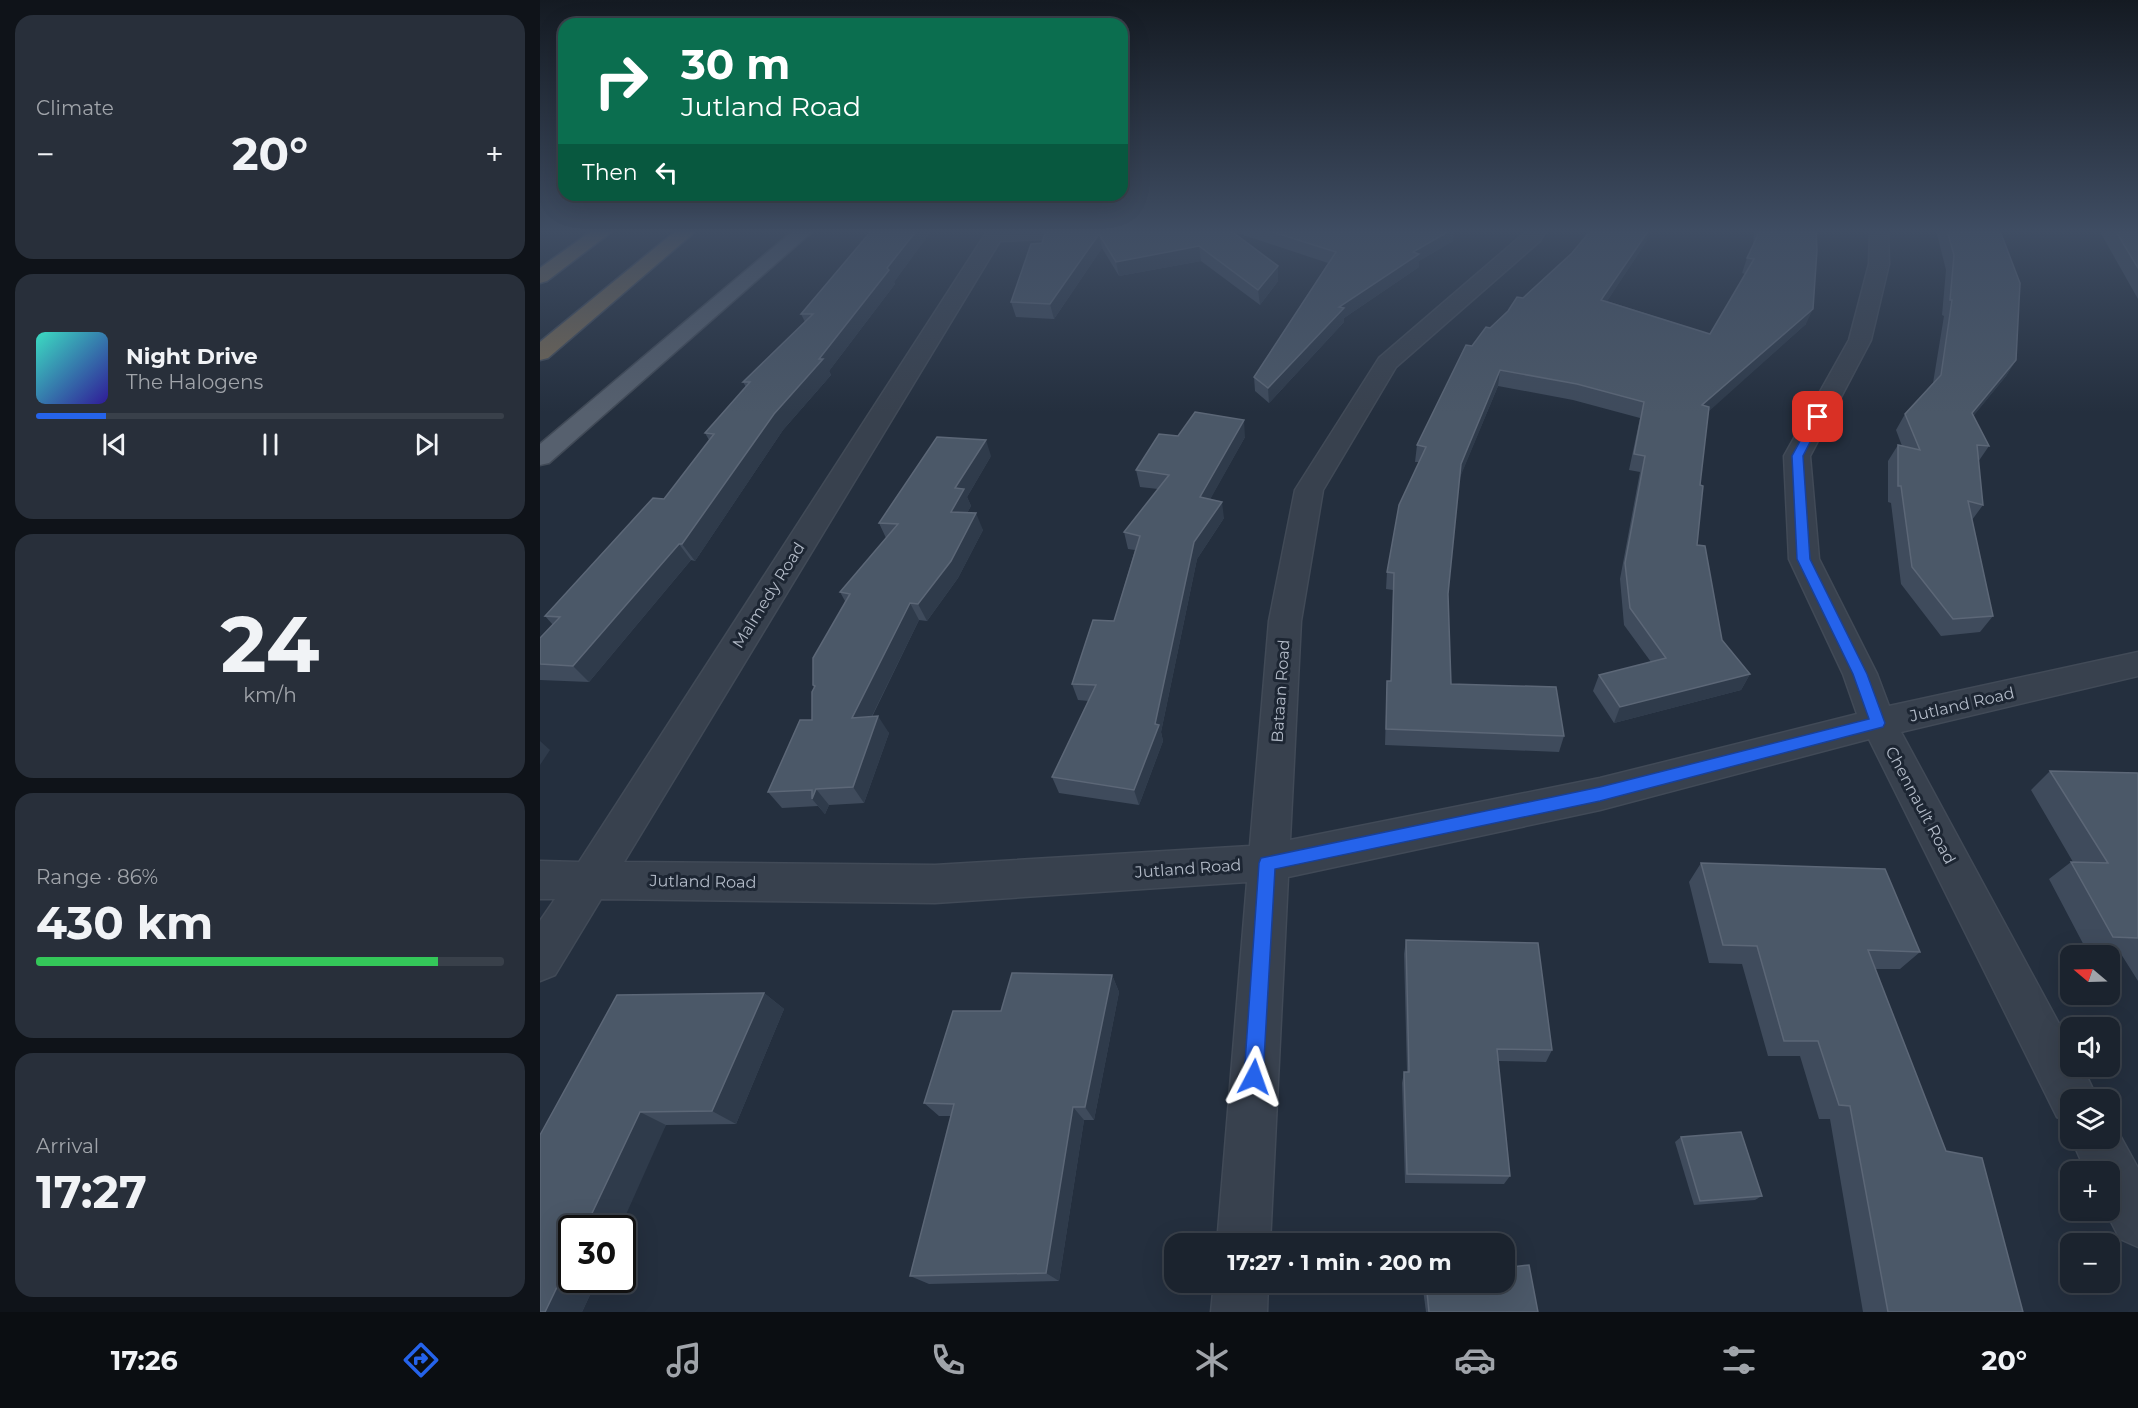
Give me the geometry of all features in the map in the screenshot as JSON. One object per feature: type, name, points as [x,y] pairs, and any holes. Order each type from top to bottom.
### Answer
[{"type":"highway","points":[[540,354],[615,291]]},
{"type":"main road","points":[[540,457],[734,291]]},
{"type":"street","name":"Malmedy Road","points":[[540,960],[958,291]]},
{"type":"street","name":"Bataan Road","points":[[1244,1233],[1285,621],[1309,490],[1387,363],[1470,291]]},
{"type":"street","name":"Chennault Road","points":[[1872,291],[1860,340],[1797,456],[1804,559],[1860,674],[1878,723],[2068,1089]]},
{"type":"street","name":"Jutland Road","points":[[540,880],[935,884],[1267,863],[1600,794],[1878,723],[2138,664]]},
{"type":"street","points":[[2101,1149],[2138,1221]]},
{"type":"street","points":[[1239,1312],[1240,1293]]},
{"type":"building","points":[[820,291],[872,291],[819,359],[823,359],[774,414],[682,544],[679,544],[573,666],[540,664],[540,638],[560,617],[545,616],[653,498],[664,499],[714,434],[705,433],[750,382],[743,382],[813,314],[801,314]]},
{"type":"building","points":[[1015,291],[1059,291],[1050,304],[1011,302]]},
{"type":"building","points":[[1310,291],[1363,291],[1339,307],[1344,308],[1268,388],[1254,377]]},
{"type":"building","points":[[1530,291],[1607,291],[1601,300],[1710,334],[1735,291],[1814,291],[1813,309],[1702,405],[1709,407],[1700,485],[1703,486],[1697,545],[1705,546],[1722,640],[1750,674],[1620,707],[1599,675],[1666,658],[1630,608],[1625,563],[1645,456],[1634,454],[1644,402],[1577,384],[1500,370],[1461,464],[1448,594],[1451,684],[1556,687],[1564,736],[1386,729],[1387,681],[1391,681],[1394,573],[1387,572],[1399,505],[1426,447],[1417,445],[1466,345],[1472,346],[1486,327],[1490,328],[1508,311],[1517,297],[1523,298]]},
{"type":"building","points":[[1951,291],[2020,291],[2016,360],[1972,413],[1989,446],[1977,445],[1983,505],[1968,501],[1993,616],[1953,619],[1912,567],[1901,486],[1898,486],[1898,445],[1920,450],[1905,414],[1941,375],[1952,300],[1950,300]]},
{"type":"building","points":[[1195,412],[1244,420],[1200,497],[1222,502],[1194,542],[1155,724],[1159,725],[1134,790],[1052,777],[1096,685],[1072,684],[1093,620],[1114,621],[1140,536],[1124,532],[1169,475],[1136,470],[1159,434],[1178,436]]},
{"type":"building","points":[[937,437],[986,440],[955,488],[964,489],[951,512],[976,513],[951,561],[918,604],[910,603],[852,718],[878,716],[853,787],[816,789],[812,799],[812,790],[768,792],[800,720],[812,720],[812,692],[815,686],[813,685],[813,658],[850,594],[840,592],[898,524],[879,523]]},
{"type":"building","points":[[2050,771],[2138,773],[2138,938],[2113,937],[2071,862],[2108,863]]},
{"type":"building","points":[[1701,863],[1885,869],[1920,952],[1868,950],[1946,1151],[1982,1158],[2023,1312],[1888,1312],[1850,1106],[1839,1105],[1818,1041],[1784,1041],[1757,946],[1723,945]]},
{"type":"building","points":[[1406,940],[1538,943],[1552,1050],[1497,1049],[1510,1176],[1407,1174],[1404,1072],[1409,1072]]},
{"type":"building","points":[[1012,973],[1112,975],[1085,1107],[1073,1107],[1046,1273],[910,1276],[954,1104],[924,1103],[953,1011],[1001,1011]]},
{"type":"building","points":[[764,993],[712,1111],[640,1112],[591,1215],[558,1215],[558,1285],[545,1312],[540,1312],[540,1135],[617,995]]},
{"type":"building","points":[[1741,1132],[1762,1196],[1700,1201],[1681,1137]]},
{"type":"building","points":[[1529,1265],[1538,1312],[1429,1312],[1427,1293],[1515,1293],[1515,1267]]},
{"type":"route","points":[[1254,1077],[1267,863],[1600,794],[1878,723],[1860,674],[1804,559],[1797,456],[1818,417]]}]
